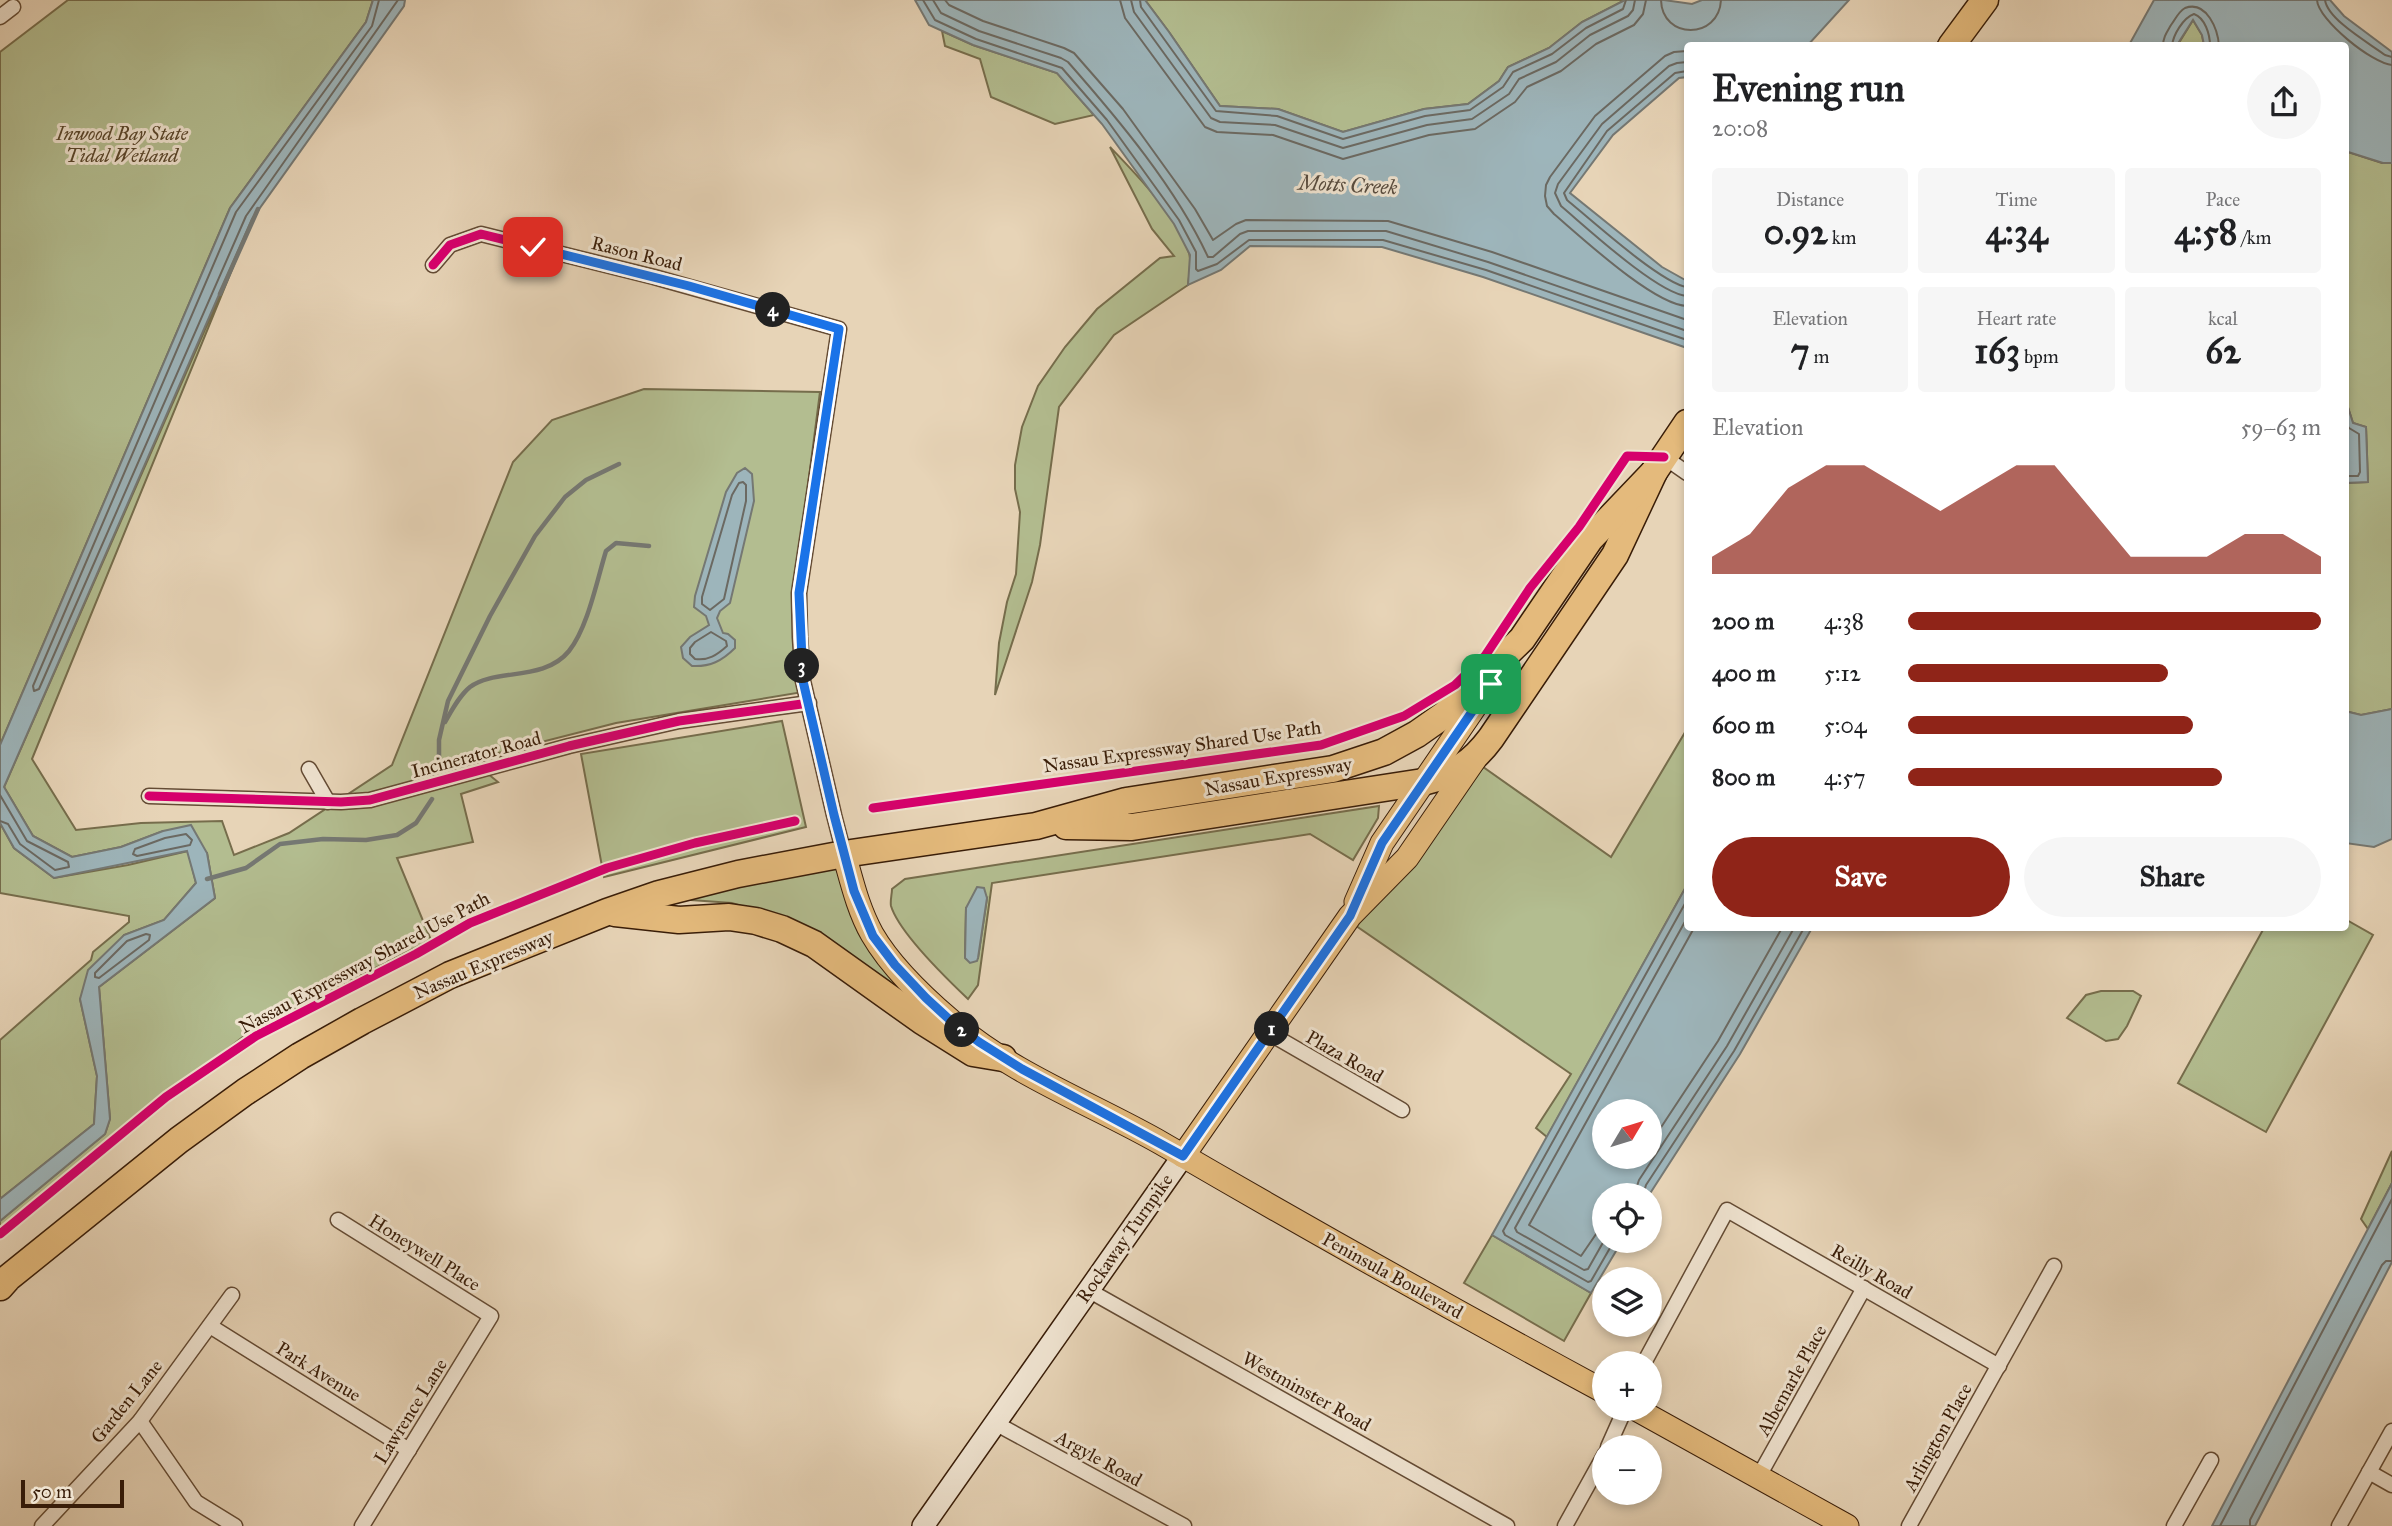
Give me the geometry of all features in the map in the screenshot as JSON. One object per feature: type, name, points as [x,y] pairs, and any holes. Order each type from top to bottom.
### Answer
[{"type":"highway","points":[[1954,42],[1985,0]]},
{"type":"highway","name":"Rockaway Turnpike","points":[[1478,756],[1615,555],[1659,465],[1684,428]]},
{"type":"highway","name":"Rockaway Turnpike","points":[[1522,639],[1590,539],[1659,465]]},
{"type":"highway","name":"Nassau Expressway","points":[[3,1283],[179,1140],[245,1092],[300,1056],[450,975],[607,912],[659,894],[725,877],[844,854],[1036,826],[1126,801],[1322,771],[1369,759],[1399,745],[1433,724],[1466,696],[1522,639]]},
{"type":"highway","name":"Nassau Expressway","points":[[1036,826],[1132,827],[1423,782],[1454,772],[1478,756]]},
{"type":"highway","points":[[607,912],[678,920],[729,917],[782,929],[814,944],[973,1054],[1003,1058]]},
{"type":"main road","name":"Rockaway Turnpike","points":[[1350,916],[1382,843],[1522,639]]},
{"type":"main road","name":"Rockaway Turnpike","points":[[923,1526],[1350,916],[1407,858],[1478,756]]},
{"type":"main road","name":"Peninsula Boulevard","points":[[844,854],[863,913],[884,951],[926,998],[951,1021],[1003,1058],[1592,1385]]},
{"type":"main road","points":[[1658,1421],[1847,1526]]},
{"type":"street","points":[[0,17],[13,7]]},
{"type":"street","name":"Rason Road","points":[[433,265],[450,245],[481,234],[677,283],[839,329],[799,593],[803,681],[809,703]]},
{"type":"street","points":[[1659,465],[1684,472]]},
{"type":"street","points":[[809,703],[844,854]]},
{"type":"street","name":"Incinerator Road","points":[[149,796],[328,802],[370,800],[569,746],[679,722],[809,703]]},
{"type":"street","points":[[309,769],[328,802]]},
{"type":"street","name":"Plaza Road","points":[[1269,1033],[1402,1110]]},
{"type":"street","name":"Reilly Road","points":[[1651,1351],[1727,1210],[1998,1366]]},
{"type":"street","name":"Honeywell Place","points":[[338,1220],[491,1316]]},
{"type":"street","name":"Arlington Place","points":[[1909,1526],[2054,1266]]},
{"type":"street","name":"Albemarle Place","points":[[1759,1476],[1864,1288]]},
{"type":"street","name":"Westminster Road","points":[[1088,1290],[1507,1526]]},
{"type":"street","name":"Garden Lane","points":[[43,1526],[140,1421],[232,1294]]},
{"type":"street","name":"Lawrence Lane","points":[[362,1526],[491,1316]]},
{"type":"street","name":"Park Avenue","points":[[210,1326],[409,1450]]},
{"type":"street","points":[[140,1421],[196,1502],[234,1526]]},
{"type":"street","name":"Argyle Road","points":[[995,1423],[1184,1526]]},
{"type":"street","points":[[2339,1526],[2392,1431]]},
{"type":"street","points":[[2174,1526],[2211,1460]]},
{"type":"street","points":[[2369,1472],[2392,1485]]},
{"type":"street","points":[[1565,1526],[1592,1477]]},
{"type":"green space","name":"Inwood Bay State Tidal Wetland","points":[[68,0],[373,0],[366,22],[230,208],[0,745],[0,52]]},
{"type":"green space","points":[[1145,0],[1625,0],[1582,22],[1549,48],[1508,67],[1499,81],[1468,104],[1424,109],[1343,132],[1278,109],[1220,106]]},
{"type":"green space","points":[[2193,20],[2203,42],[2179,42]]},
{"type":"green space","points":[[942,31],[973,45],[1057,73],[1094,115],[1055,124],[991,97],[980,59],[945,46]]},
{"type":"green space","points":[[1110,147],[1155,196],[1183,238],[1190,257],[1188,285],[1114,335],[1059,407],[1040,545],[1032,582],[995,695],[999,643],[1016,574],[1020,512],[1015,489],[1015,465],[1022,427],[1038,386],[1065,347],[1097,309],[1160,258],[1174,256],[1152,229]]},
{"type":"green space","points":[[2349,152],[2382,163],[2392,163],[2392,709],[2361,715],[2349,712],[2349,483],[2368,482],[2366,427],[2353,423],[2349,410]]},
{"type":"green space","points":[[240,250],[32,759],[76,830],[141,823],[222,821],[234,855],[289,833],[392,765],[513,462],[552,420],[644,389],[820,392],[802,532],[803,692],[616,723],[471,760],[498,782],[461,794],[473,842],[397,858],[431,940],[249,1032],[0,1228],[0,1221],[105,1134],[110,1119],[99,987],[215,898],[207,853],[163,831],[121,847],[72,857],[33,836],[4,787]]},
{"type":"green space","points":[[782,721],[806,827],[604,877],[581,754]]},
{"type":"green space","points":[[1684,734],[1684,890],[1547,1137],[1536,1128],[1571,1074],[1349,921],[1476,762],[1611,857]]},
{"type":"green space","points":[[1379,806],[1378,818],[1353,860],[1310,834],[992,883],[978,985],[968,999],[925,955],[896,917],[891,906],[892,889],[905,879]],"holes":[[[987,898],[978,958],[965,957],[966,908]]]},
{"type":"green space","points":[[0,823],[14,848],[54,878],[188,851],[196,883],[164,920],[124,935],[80,999],[97,1076],[94,1124],[0,1199],[0,1040],[91,960],[93,952],[129,922],[129,916],[0,893]]},
{"type":"green space","points":[[832,858],[861,931],[925,1019],[767,914],[732,903],[663,898]]},
{"type":"green space","points":[[2349,921],[2373,935],[2266,1132],[2178,1083],[2262,931],[2349,931]]},
{"type":"green space","points":[[2101,991],[2133,991],[2141,996],[2118,1039],[2106,1041],[2067,1018],[2086,995]]},
{"type":"green space","points":[[2392,1151],[2392,1183],[2368,1229],[2361,1219]]},
{"type":"green space","points":[[1492,1235],[1591,1293],[1564,1341],[1464,1283]]},
{"type":"water","points":[[373,0],[405,0],[404,6],[252,219],[4,787],[33,836],[72,857],[121,847],[163,831],[191,825],[207,853],[215,898],[99,987],[110,1119],[105,1134],[0,1221],[0,1199],[94,1124],[97,1076],[80,999],[88,970],[124,935],[164,920],[196,883],[187,851],[54,878],[14,848],[0,823],[0,745],[230,208],[366,22]]},
{"type":"water","name":"Motts Creek","points":[[915,0],[1145,0],[1220,106],[1278,109],[1343,132],[1424,109],[1468,104],[1499,81],[1508,67],[1549,48],[1582,22],[1625,0],[1664,0],[1692,4],[1702,0],[1849,0],[1811,42],[1684,42],[1684,77],[1679,78],[1613,135],[1570,193],[1662,267],[1684,279],[1684,347],[1483,277],[1382,247],[1250,246],[1221,270],[1188,285],[1190,255],[1174,224],[1102,124],[1057,73],[973,45],[929,25]]},
{"type":"water","points":[[2154,0],[2330,0],[2344,16],[2392,52],[2392,163],[2383,163],[2349,152],[2349,42],[2203,42],[2193,20],[2179,42],[2131,42]]},
{"type":"water","points":[[2349,410],[2353,423],[2366,427],[2368,482],[2349,483]]},
{"type":"water","points":[[745,468],[752,474],[754,501],[730,603],[720,611],[717,618],[723,633],[735,640],[735,648],[715,662],[692,666],[683,658],[681,647],[690,637],[709,625],[706,616],[694,607],[695,596],[726,492],[737,473]]},
{"type":"water","points":[[2392,709],[2392,839],[2374,847],[2349,844],[2349,712],[2361,715]]},
{"type":"water","points":[[977,887],[984,888],[987,898],[978,958],[970,963],[965,958],[966,908]]},
{"type":"water","points":[[1684,890],[1684,931],[1810,931],[1740,1054],[1657,1183],[1592,1183],[1592,1253],[1615,1253],[1606,1267],[1592,1267],[1592,1291],[1492,1235]]},
{"type":"water","points":[[2392,1183],[2392,1262],[2255,1526],[2212,1526]]},
{"type":"waterway","points":[[220,294],[258,209]]},
{"type":"waterway","points":[[439,768],[439,740],[448,701],[490,616],[535,536],[565,497],[586,480],[619,464]]},
{"type":"waterway","points":[[445,722],[462,695],[480,681],[533,671],[559,661],[569,651],[582,629],[606,551],[616,543],[649,546]]},
{"type":"waterway","points":[[207,879],[246,868],[280,844],[323,839],[366,840],[397,835],[416,823],[432,799]]},
{"type":"cycle path","points":[[433,265],[450,245],[481,234],[654,277],[839,329],[799,593],[803,681],[844,854]]},
{"type":"cycle path","name":"Nassau Expressway Shared Use Path","points":[[873,808],[1321,745],[1404,716],[1455,685],[1485,656],[1530,588],[1579,527],[1627,456],[1664,457]]},
{"type":"cycle path","points":[[149,796],[341,802],[370,800],[569,746],[679,721],[809,703]]},
{"type":"cycle path","name":"Nassau Expressway Shared Use Path","points":[[0,1234],[166,1097],[256,1036],[416,954],[470,923],[607,868],[695,843],[795,821]]},
{"type":"route","points":[[533,247],[689,286],[839,329],[799,593],[800,637],[803,681],[834,815],[854,891],[866,921],[873,936],[895,965],[926,998],[965,1032],[992,1052],[1183,1156],[1350,916],[1382,843],[1491,684]]}]
